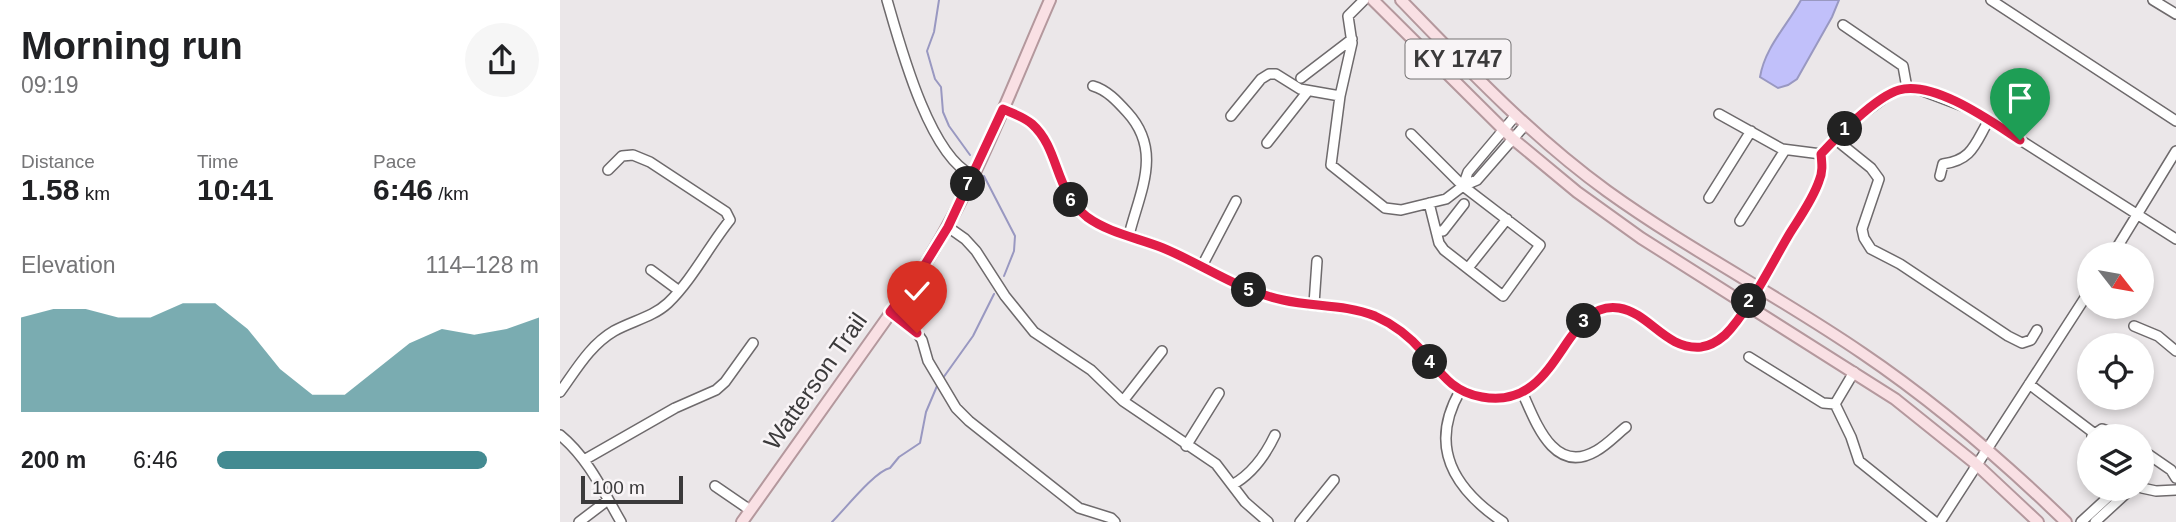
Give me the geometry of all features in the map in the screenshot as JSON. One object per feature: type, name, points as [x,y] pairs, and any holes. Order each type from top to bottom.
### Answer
[{"type":"main road","name":"Watterson Trail","points":[[742,522],[924,266],[948,227],[1003,109],[1049,0]]},
{"type":"main road","name":"KY 1747","points":[[1373,0],[1513,139],[1577,192],[1641,238],[1895,399],[1976,464],[2038,522]]},
{"type":"main road","name":"KY 1747","points":[[1401,0],[1480,82],[1605,190],[1645,218],[1861,352],[1924,397],[1987,448],[2066,522]]},
{"type":"street","points":[[887,0],[933,132],[954,162],[972,175]]},
{"type":"street","points":[[1364,0],[1348,16],[1352,38],[1340,96],[1331,165],[1390,210],[1401,210],[1446,199],[1463,186],[1477,180],[1526,124]]},
{"type":"street","points":[[1991,0],[2176,121]]},
{"type":"street","points":[[2153,0],[2176,14]]},
{"type":"street","points":[[1843,25],[1903,66],[1907,89]]},
{"type":"street","points":[[1301,78],[1352,38]]},
{"type":"street","points":[[1231,116],[1261,79],[1269,74],[1276,74],[1292,86],[1308,91],[1340,96]]},
{"type":"street","points":[[1093,86],[1114,98],[1130,115],[1142,133],[1147,148],[1146,177],[1129,235]]},
{"type":"street","points":[[1821,154],[1856,119],[1885,98],[1899,90],[1920,90],[1947,98],[1989,120],[2176,239]]},
{"type":"street","points":[[1267,143],[1308,91]]},
{"type":"street","points":[[1003,109],[1024,119],[1039,131],[1070,198],[1082,212],[1108,229],[1164,248],[1236,285],[1262,295],[1284,301],[1354,310],[1384,321],[1410,339],[1439,374],[1460,391],[1487,398],[1509,397],[1522,392],[1544,376],[1580,325],[1601,309],[1612,307],[1629,311],[1674,342],[1688,347],[1713,344],[1727,333],[1757,288],[1817,187],[1823,166],[1821,154]]},
{"type":"street","points":[[1719,114],[1785,150],[1821,154]]},
{"type":"street","points":[[1463,186],[1468,173],[1516,115]]},
{"type":"street","points":[[1940,176],[1943,164],[1967,156],[1989,120]]},
{"type":"street","points":[[1709,198],[1751,131]]},
{"type":"street","points":[[1411,134],[1463,186],[1540,245],[1503,296],[1444,250],[1439,243],[1429,203]]},
{"type":"street","points":[[1835,139],[1871,168],[1879,179],[1862,229],[1867,244],[1874,252],[1900,264],[2022,343],[2031,340],[2037,330]]},
{"type":"street","points":[[1740,221],[1785,150]]},
{"type":"street","points":[[2121,242],[2176,151]]},
{"type":"street","points":[[560,392],[601,341],[665,306],[730,218],[638,156],[622,156],[608,170]]},
{"type":"street","points":[[1202,267],[1236,201]]},
{"type":"street","points":[[1436,231],[1443,231],[1464,204]]},
{"type":"street","points":[[1468,268],[1507,219]]},
{"type":"street","points":[[948,227],[976,251],[1005,296],[1034,332],[1091,370],[1123,401],[1216,464],[1252,510],[1268,522]]},
{"type":"street","points":[[1314,304],[1317,261]]},
{"type":"street","points":[[650,270],[678,290]]},
{"type":"street","points":[[1835,404],[1859,461],[1938,522],[2077,310]]},
{"type":"street","points":[[890,312],[917,333],[928,361],[956,408],[969,421],[1079,508],[1111,518],[1115,522]]},
{"type":"street","points":[[2134,326],[2158,336],[2176,351]]},
{"type":"street","points":[[584,460],[675,408],[716,390],[753,344]]},
{"type":"street","points":[[1123,401],[1162,351]]},
{"type":"street","points":[[1749,357],[1823,403],[1835,404]]},
{"type":"street","points":[[1835,404],[1854,372]]},
{"type":"street","points":[[2029,384],[2080,424]]},
{"type":"street","points":[[1460,391],[1446,422],[1445,442],[1449,459],[1468,491],[1503,522]]},
{"type":"street","points":[[1522,392],[1547,443],[1565,455],[1590,454],[1626,427]]},
{"type":"street","points":[[1186,446],[1219,393]]},
{"type":"street","points":[[560,435],[584,460],[621,522]]},
{"type":"street","points":[[1232,485],[1262,459],[1275,435]]},
{"type":"street","points":[[2154,458],[2171,470],[2176,478]]},
{"type":"street","points":[[1300,522],[1334,480]]},
{"type":"street","points":[[715,486],[750,510]]},
{"type":"street","points":[[2154,491],[2176,490]]},
{"type":"street","points":[[579,522],[608,500]]},
{"type":"street","points":[[2081,522],[2104,501]]},
{"type":"street","points":[[2095,522],[2118,501]]},
{"type":"water","points":[[1801,0],[1839,0],[1797,79],[1778,88],[1760,77],[1771,46]]},
{"type":"waterway","points":[[939,0],[934,32],[927,51],[935,79],[941,87],[943,112],[949,126],[970,155]]},
{"type":"waterway","points":[[984,176],[1015,236],[1014,251],[1004,276]]},
{"type":"waterway","points":[[943,378],[973,336],[994,294]]},
{"type":"waterway","points":[[832,522],[868,483],[920,443],[926,412],[937,386]]},
{"type":"route","points":[[917,333],[890,312],[924,266],[948,227],[1003,109],[1031,123],[1039,131],[1070,198],[1094,222],[1164,248],[1244,289],[1284,301],[1354,310],[1377,317],[1410,339],[1450,384],[1460,391],[1487,398],[1516,395],[1534,385],[1544,376],[1585,319],[1601,309],[1612,307],[1629,311],[1665,337],[1688,347],[1702,347],[1720,339],[1727,333],[1757,288],[1817,187],[1823,166],[1821,154],[1856,119],[1891,93],[1912,88],[1938,95],[1973,110],[2020,140]]}]
